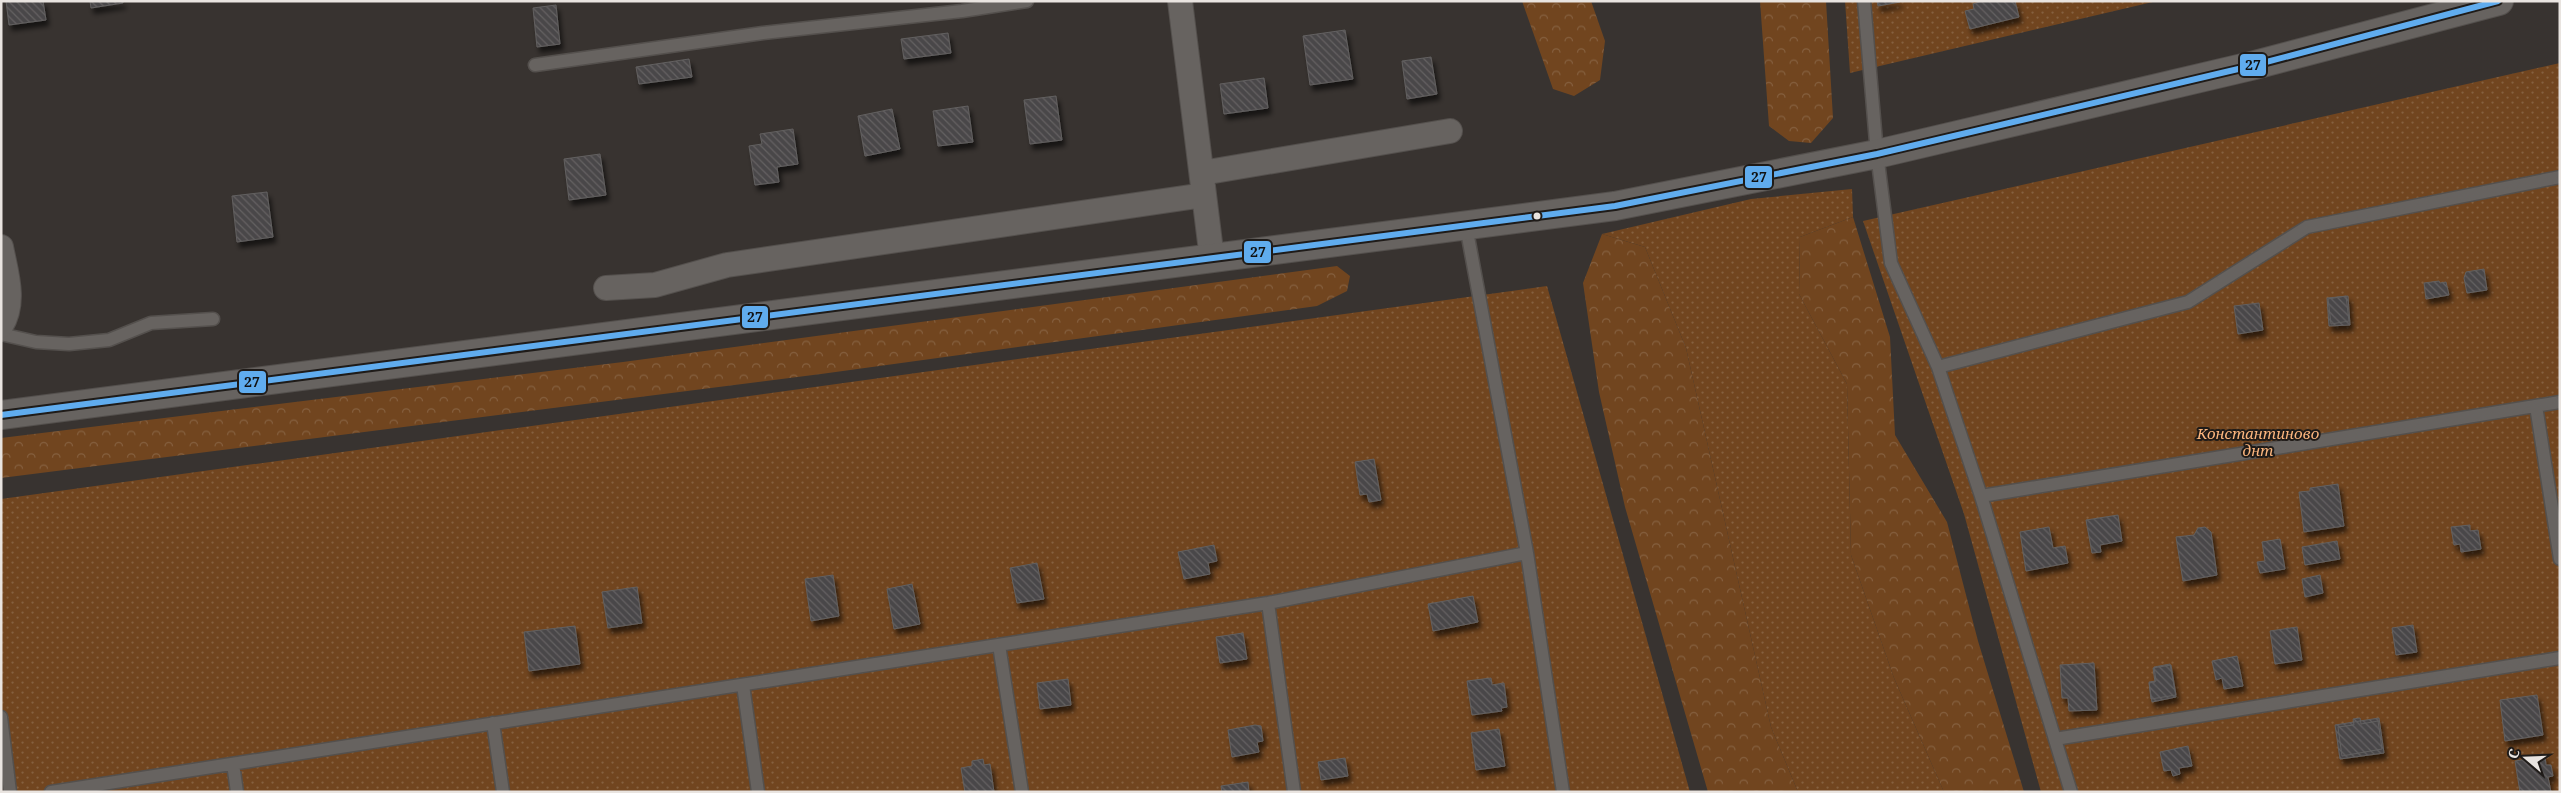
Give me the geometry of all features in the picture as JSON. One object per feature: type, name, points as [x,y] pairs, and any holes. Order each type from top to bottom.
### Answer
[{"type":"street","points":[[1180,1],[1212,259]]},
{"type":"street","points":[[1,415],[1615,206],[1877,154],[2251,66],[2499,1]]},
{"type":"street","points":[[606,288],[655,286],[727,265],[1203,184],[1450,131]]},
{"type":"street","points":[[1,247],[10,293],[7,316],[1,326]]},
{"type":"lane","points":[[534,65],[762,33],[962,11],[1027,1]]},
{"type":"lane","points":[[1864,1],[1877,154],[1892,263],[1938,367],[1980,496],[2071,792]]},
{"type":"lane","points":[[1938,367],[2188,302],[2307,227],[2560,177]]},
{"type":"lane","points":[[1466,226],[1527,553],[1563,792]]},
{"type":"lane","points":[[1,334],[36,342],[69,344],[109,340],[151,323],[213,319]]},
{"type":"lane","points":[[1980,496],[2560,402]]},
{"type":"lane","points":[[2536,406],[2560,559]]},
{"type":"lane","points":[[51,792],[1268,603],[1527,553]]},
{"type":"lane","points":[[1268,603],[1294,792]]},
{"type":"lane","points":[[1000,645],[1022,792]]},
{"type":"lane","points":[[2055,739],[2560,658]]},
{"type":"lane","points":[[743,684],[758,792]]},
{"type":"lane","points":[[1,717],[10,792]]},
{"type":"lane","points":[[494,723],[503,792]]},
{"type":"lane","points":[[233,764],[237,792]]},
{"type":"green space","points":[[1522,1],[1591,1],[1605,41],[1600,80],[1574,96],[1553,89]]},
{"type":"green space","points":[[1760,1],[1826,1],[1833,118],[1811,143],[1789,141],[1769,126]]},
{"type":"green space","points":[[1845,1],[2157,1],[1850,73]]},
{"type":"green space","name":"Константиново днт","points":[[2560,63],[2560,792],[2041,792],[1964,514],[1863,221]]},
{"type":"green space","points":[[1852,189],[1853,217],[1800,237],[1799,294],[1847,384],[1851,555],[1894,678],[1944,792],[1798,792],[1771,727],[1686,348],[1645,247],[1602,234],[1751,199]]},
{"type":"green space","points":[[1853,217],[1890,337],[1895,435],[1947,522],[1978,641],[2024,792],[1944,792],[1894,678],[1851,555],[1847,384],[1799,294],[1800,237]]},
{"type":"green space","points":[[1602,234],[1645,247],[1686,348],[1771,727],[1798,792],[1708,792],[1625,507],[1599,392],[1583,283]]},
{"type":"green space","points":[[1337,266],[1350,276],[1347,291],[1317,306],[821,374],[1,478],[1,438],[623,362]]},
{"type":"green space","points":[[1547,286],[1690,792],[1,792],[1,499]]},
{"type":"building","points":[[6,1],[43,1],[46,20],[9,25]]},
{"type":"building","points":[[90,1],[123,1],[123,3],[91,8]]},
{"type":"building","points":[[1877,1],[1900,1],[1900,2],[1878,6]]},
{"type":"building","points":[[1983,1],[2015,1],[2019,17],[1970,29],[1965,11],[1974,9],[1973,4]]},
{"type":"building","points":[[556,5],[560,44],[537,47],[533,8]]},
{"type":"building","points":[[1345,30],[1353,79],[1310,85],[1303,36]]},
{"type":"building","points":[[948,33],[951,53],[904,59],[901,39]]},
{"type":"building","points":[[1431,57],[1437,94],[1407,99],[1402,61]]},
{"type":"building","points":[[689,59],[692,77],[639,84],[636,67]]},
{"type":"building","points":[[1264,78],[1268,108],[1224,114],[1220,84]]},
{"type":"building","points":[[1056,96],[1062,140],[1030,144],[1024,100]]},
{"type":"building","points":[[968,106],[973,142],[938,146],[933,111]]},
{"type":"building","points":[[892,109],[900,149],[865,156],[858,116]]},
{"type":"building","points":[[793,129],[798,164],[777,167],[779,182],[755,185],[749,146],[762,144],[760,134]]},
{"type":"building","points":[[600,154],[606,195],[569,200],[564,159]]},
{"type":"building","points":[[267,192],[273,237],[237,242],[232,196]]},
{"type":"building","points":[[2484,269],[2487,290],[2467,293],[2464,278],[2466,272]]},
{"type":"building","points":[[2439,281],[2440,283],[2446,282],[2449,295],[2426,299],[2424,283]]},
{"type":"building","points":[[2346,296],[2349,321],[2331,324],[2328,299]]},
{"type":"building","points":[[2348,296],[2350,325],[2329,326],[2327,298]]},
{"type":"building","points":[[2259,303],[2263,330],[2238,334],[2234,306]]},
{"type":"building","points":[[1374,459],[1381,500],[1369,502],[1367,494],[1360,495],[1355,462]]},
{"type":"building","points":[[2338,484],[2344,526],[2304,532],[2299,492],[2310,491],[2310,488]]},
{"type":"building","points":[[2118,515],[2122,541],[2100,545],[2101,552],[2092,553],[2086,520]]},
{"type":"building","points":[[2470,525],[2470,531],[2478,530],[2481,549],[2461,552],[2460,544],[2454,545],[2451,527]]},
{"type":"building","points":[[2049,527],[2053,548],[2065,546],[2068,563],[2026,571],[2020,532]]},
{"type":"building","points":[[2205,527],[2211,532],[2217,575],[2183,581],[2176,537],[2194,535],[2198,528]]},
{"type":"building","points":[[2280,539],[2285,569],[2260,573],[2257,562],[2265,561],[2262,542]]},
{"type":"building","points":[[2337,541],[2340,559],[2305,565],[2302,547]]},
{"type":"building","points":[[1214,545],[1217,561],[1208,563],[1210,574],[1184,579],[1178,552]]},
{"type":"building","points":[[1037,563],[1044,599],[1017,603],[1010,568]]},
{"type":"building","points":[[833,575],[839,616],[811,621],[805,579]]},
{"type":"building","points":[[2320,575],[2323,593],[2305,597],[2302,579]]},
{"type":"building","points":[[912,584],[920,624],[894,629],[887,589]]},
{"type":"building","points":[[637,587],[642,623],[608,628],[602,592]]},
{"type":"building","points":[[1473,596],[1478,622],[1433,631],[1428,604]]},
{"type":"building","points":[[2413,625],[2417,652],[2396,655],[2392,628]]},
{"type":"building","points":[[575,626],[580,664],[529,671],[524,632]]},
{"type":"building","points":[[2297,627],[2302,660],[2275,664],[2270,631]]},
{"type":"building","points":[[1243,633],[1247,659],[1220,663],[1216,637]]},
{"type":"building","points":[[2237,656],[2243,686],[2224,689],[2222,678],[2216,680],[2212,661]]},
{"type":"building","points":[[2094,663],[2097,710],[2069,711],[2068,698],[2062,698],[2060,665]]},
{"type":"building","points":[[2170,664],[2176,697],[2152,702],[2149,682],[2156,681],[2154,667]]},
{"type":"building","points":[[2171,665],[2176,695],[2151,699],[2149,683],[2155,682],[2153,668]]},
{"type":"building","points":[[1491,678],[1492,685],[1504,683],[1507,707],[1501,708],[1502,711],[1472,715],[1467,681]]},
{"type":"building","points":[[1068,679],[1071,705],[1040,709],[1037,683]]},
{"type":"building","points":[[2537,695],[2543,735],[2505,741],[2500,700]]},
{"type":"building","points":[[2360,718],[2361,724],[2378,721],[2382,749],[2342,756],[2338,727],[2354,725],[2353,719]]},
{"type":"building","points":[[2379,718],[2384,753],[2340,759],[2335,725]]},
{"type":"building","points":[[1255,725],[1261,726],[1263,741],[1257,742],[1259,752],[1232,757],[1228,730]]},
{"type":"building","points":[[1499,729],[1505,766],[1476,770],[1471,733]]},
{"type":"building","points":[[2188,746],[2192,766],[2179,768],[2180,774],[2173,776],[2171,770],[2164,771],[2160,752]]},
{"type":"building","points":[[2541,754],[2545,756],[2546,765],[2551,765],[2553,776],[2548,777],[2551,792],[2520,792],[2515,761],[2533,758]]},
{"type":"building","points":[[1345,758],[1348,776],[1321,780],[1318,762]]},
{"type":"building","points":[[983,759],[984,765],[990,764],[994,792],[965,792],[961,768],[972,766],[972,761]]},
{"type":"building","points":[[1248,782],[1249,792],[1222,792],[1221,786]]},
{"type":"transit line","name":"27","points":[[1,415],[1615,206],[1877,154],[2251,66],[2498,1]]}]
